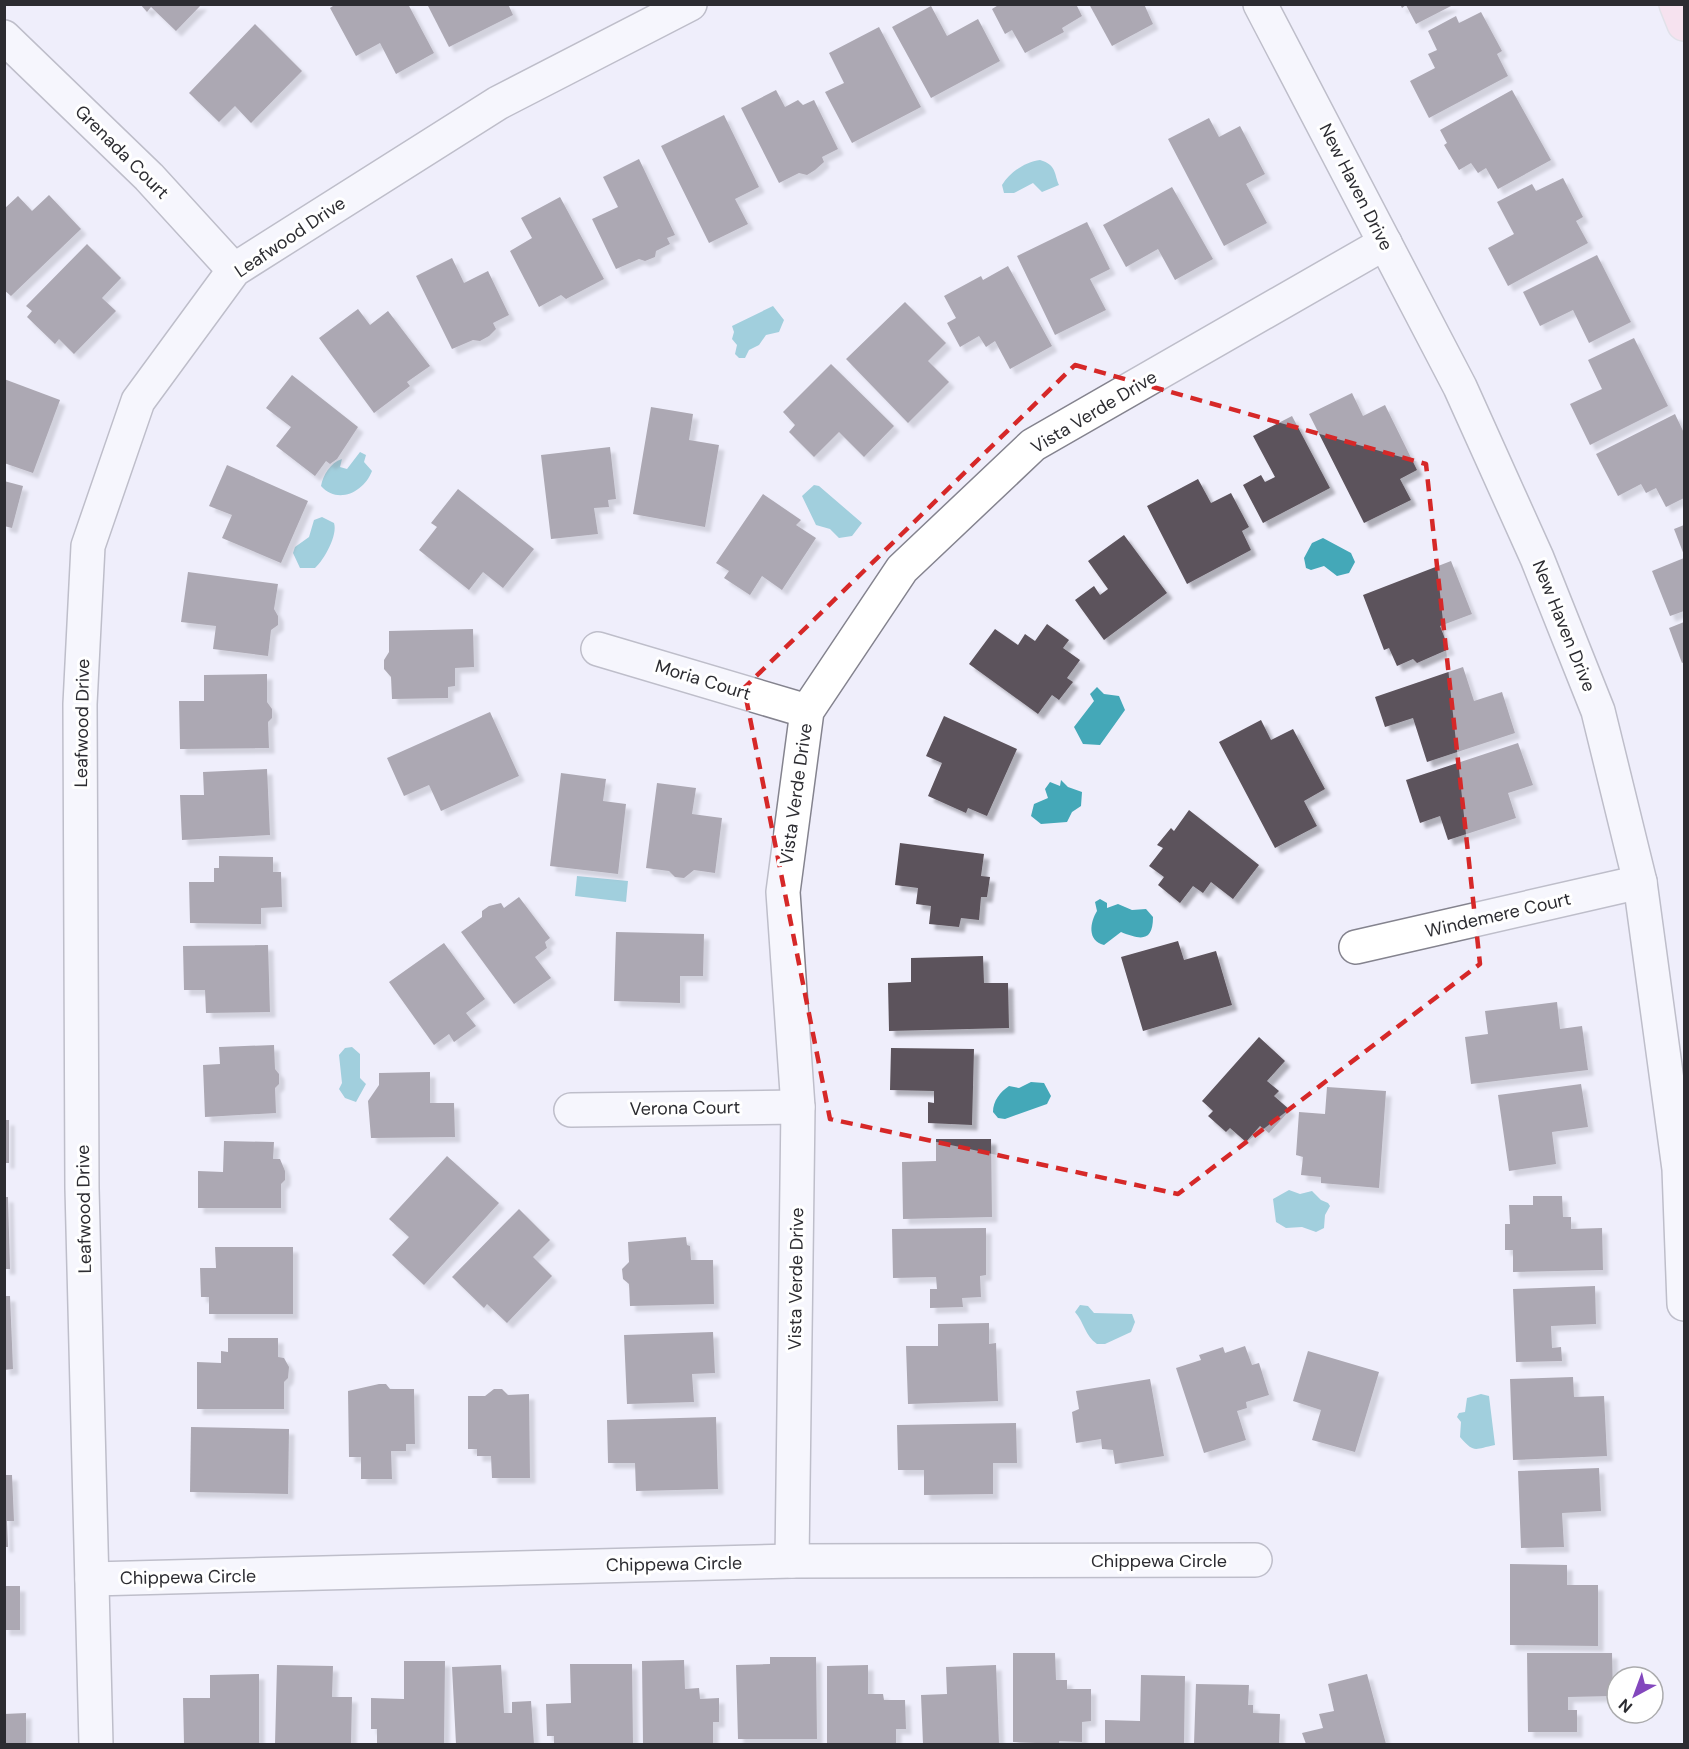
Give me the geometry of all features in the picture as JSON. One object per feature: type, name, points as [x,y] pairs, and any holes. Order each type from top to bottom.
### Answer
[{"type":"main road","points":[[1676,4],[1684,24]]},
{"type":"street","name":"Leafwood Drive","points":[[96,1744],[82,1188],[80,704],[88,546],[138,401],[234,270],[498,104],[690,4]]},
{"type":"street","name":"New Haven Drive","points":[[1260,4],[1460,387],[1536,558],[1598,711],[1640,882],[1678,1169],[1684,1304]]},
{"type":"street","name":"Grenada Court","points":[[4,37],[149,177],[234,270]]},
{"type":"street","name":"Vista Verde Drive","points":[[792,1561],[798,1107],[783,892],[807,711],[902,569],[1033,445],[1385,243]]},
{"type":"street","name":"Moria Court","points":[[598,649],[807,711]]},
{"type":"street","name":"Windemere Court","points":[[1356,947],[1640,882]]},
{"type":"street","name":"Verona Court","points":[[571,1110],[798,1107]]},
{"type":"street","name":"Chippewa Circle","points":[[92,1579],[792,1561],[1255,1560]]},
{"type":"highlighted area","points":[[1075,365],[1426,464],[1480,964],[1178,1194],[830,1119],[744,688]]},
{"type":"water","points":[[1040,160],[1052,167],[1059,185],[1042,192],[1033,183],[1014,193],[1004,193],[1002,185],[1009,176],[1023,165]]},
{"type":"water","points":[[773,306],[784,320],[779,332],[766,335],[759,345],[749,350],[745,358],[739,358],[735,354],[737,345],[732,339],[734,332],[732,326]]},
{"type":"water","points":[[360,452],[366,455],[364,462],[372,471],[363,485],[350,494],[342,495],[328,492],[321,486],[325,474],[334,463],[342,459],[340,467],[347,469]]},
{"type":"water","points":[[814,485],[819,486],[862,523],[852,536],[839,538],[830,529],[816,525],[802,496]]},
{"type":"water","points":[[322,517],[334,523],[334,534],[329,547],[315,568],[300,568],[293,553],[295,547],[309,537],[314,520]]},
{"type":"water","points":[[1323,538],[1351,553],[1355,562],[1349,573],[1337,576],[1324,566],[1311,570],[1306,568],[1304,558],[1312,543]]},
{"type":"water","points":[[1097,687],[1104,694],[1119,696],[1125,710],[1100,745],[1083,744],[1074,727],[1094,701],[1090,694]]},
{"type":"water","points":[[1061,780],[1068,787],[1082,792],[1081,806],[1072,812],[1067,822],[1041,824],[1031,816],[1034,804],[1048,798],[1045,789],[1050,782],[1060,786]]},
{"type":"water","points":[[577,876],[628,881],[626,902],[575,896]]},
{"type":"water","points":[[1100,899],[1107,903],[1107,908],[1118,904],[1132,910],[1146,909],[1153,917],[1151,931],[1144,937],[1134,937],[1121,932],[1104,945],[1099,943],[1092,935],[1092,926],[1097,911],[1095,902]]},
{"type":"water","points":[[352,1047],[360,1054],[360,1078],[366,1084],[356,1102],[345,1098],[339,1089],[342,1083],[339,1055],[345,1048]]},
{"type":"water","points":[[1031,1082],[1044,1083],[1051,1096],[1047,1104],[1005,1119],[998,1118],[993,1108],[1000,1094],[1009,1086],[1019,1088]]},
{"type":"water","points":[[1289,1190],[1300,1194],[1312,1191],[1328,1203],[1330,1206],[1325,1215],[1324,1228],[1316,1232],[1302,1227],[1286,1228],[1276,1222],[1273,1199]]},
{"type":"water","points":[[1080,1305],[1088,1306],[1094,1313],[1132,1314],[1135,1322],[1131,1332],[1105,1344],[1097,1344],[1090,1337],[1075,1312]]},
{"type":"water","points":[[1481,1394],[1489,1396],[1495,1445],[1475,1449],[1460,1437],[1461,1422],[1457,1417],[1459,1413],[1465,1412],[1467,1398]]},
{"type":"building","points":[[140,4],[202,4],[176,31],[151,7],[147,12]]},
{"type":"building","points":[[336,4],[408,4],[434,53],[396,74],[380,43],[356,56],[330,8]]},
{"type":"building","points":[[427,4],[508,4],[513,15],[449,47]]},
{"type":"building","points":[[1000,4],[1076,4],[1082,16],[1062,28],[1064,32],[1025,53],[1012,30],[1005,34],[992,9]]},
{"type":"building","points":[[1089,4],[1144,4],[1153,24],[1112,46]]},
{"type":"building","points":[[1400,4],[1453,5],[1416,24],[1406,5],[1402,8]]},
{"type":"building","points":[[931,6],[947,36],[978,19],[1000,61],[931,98],[892,27]]},
{"type":"building","points":[[1481,12],[1502,51],[1497,54],[1508,76],[1429,118],[1410,81],[1435,68],[1428,54],[1437,50],[1428,31],[1456,16],[1459,23]]},
{"type":"building","points":[[255,24],[302,71],[251,123],[235,106],[219,122],[189,93]]},
{"type":"building","points":[[879,27],[921,107],[852,143],[825,92],[844,83],[829,53]]},
{"type":"building","points":[[776,90],[785,107],[798,100],[803,105],[814,100],[838,149],[822,157],[824,162],[807,175],[799,173],[779,183],[741,108]]},
{"type":"building","points":[[1512,90],[1551,160],[1498,189],[1486,168],[1478,173],[1471,163],[1459,170],[1444,145],[1447,143],[1440,130]]},
{"type":"building","points":[[724,115],[759,187],[735,199],[748,224],[709,243],[661,146]]},
{"type":"building","points":[[1209,118],[1219,137],[1240,126],[1265,174],[1246,184],[1267,223],[1224,246],[1168,139]]},
{"type":"building","points":[[639,159],[675,235],[667,238],[670,244],[656,251],[655,257],[645,261],[639,259],[616,269],[592,219],[618,207],[603,177]]},
{"type":"building","points":[[1563,178],[1583,217],[1576,221],[1588,243],[1508,286],[1488,248],[1514,234],[1497,202],[1532,184],[1536,191]]},
{"type":"building","points":[[1172,187],[1213,259],[1175,280],[1158,249],[1126,267],[1103,225]]},
{"type":"building","points":[[49,195],[81,229],[11,296],[4,290],[4,209],[18,196],[32,211]]},
{"type":"building","points":[[560,197],[604,279],[566,299],[561,295],[539,307],[510,251],[532,238],[521,218]]},
{"type":"building","points":[[1087,222],[1110,269],[1090,279],[1106,310],[1055,335],[1017,256]]},
{"type":"building","points":[[87,244],[121,278],[102,298],[116,311],[74,354],[59,339],[55,344],[27,317],[32,311],[26,306]]},
{"type":"building","points":[[1597,255],[1631,322],[1589,343],[1573,310],[1540,326],[1523,292]]},
{"type":"building","points":[[452,258],[464,283],[488,271],[509,315],[493,323],[496,329],[489,336],[452,349],[416,276]]},
{"type":"building","points":[[1008,266],[1052,346],[1010,369],[995,341],[986,347],[979,336],[960,347],[947,323],[956,318],[944,296],[981,276],[983,280]]},
{"type":"building","points":[[905,302],[946,343],[928,361],[949,382],[908,423],[846,359]]},
{"type":"building","points":[[358,309],[370,325],[388,311],[430,366],[407,382],[410,386],[374,413],[319,338]]},
{"type":"building","points":[[1634,338],[1668,406],[1590,445],[1570,404],[1602,389],[1588,360]]},
{"type":"building","points":[[831,364],[894,426],[864,457],[839,432],[814,457],[789,432],[795,425],[783,412]]},
{"type":"building","points":[[292,375],[358,427],[337,459],[330,464],[326,461],[315,476],[276,446],[291,427],[266,408]]},
{"type":"building","points":[[4,379],[60,400],[33,473],[4,463]]},
{"type":"building","points":[[1352,393],[1363,416],[1385,405],[1417,470],[1400,479],[1411,500],[1364,523],[1309,414]]},
{"type":"building","points":[[651,407],[693,414],[689,440],[719,445],[705,527],[633,514]]},
{"type":"building","points":[[1675,414],[1684,433],[1684,498],[1666,507],[1656,488],[1646,493],[1641,484],[1618,496],[1596,454]]},
{"type":"building","points":[[1292,416],[1330,488],[1263,523],[1243,485],[1261,475],[1265,482],[1275,477],[1253,436]]},
{"type":"building","points":[[610,447],[616,499],[608,500],[609,507],[594,508],[598,534],[551,539],[541,455]]},
{"type":"building","points":[[227,465],[308,501],[281,563],[222,538],[232,515],[209,506]]},
{"type":"building","points":[[1198,479],[1211,503],[1231,493],[1249,527],[1242,531],[1251,550],[1187,584],[1147,506]]},
{"type":"building","points":[[4,481],[23,486],[12,528],[4,526]]},
{"type":"building","points":[[458,489],[534,549],[503,588],[483,572],[469,590],[419,550],[437,527],[431,523]]},
{"type":"building","points":[[763,494],[801,520],[796,525],[816,538],[782,590],[762,576],[750,595],[724,578],[729,571],[716,563]]},
{"type":"building","points":[[1684,525],[1684,555],[1674,529]]},
{"type":"building","points":[[1124,535],[1167,593],[1104,640],[1075,600],[1094,586],[1100,595],[1108,589],[1088,561]]},
{"type":"building","points":[[1684,558],[1684,611],[1670,616],[1652,571]]},
{"type":"building","points":[[1451,561],[1472,614],[1440,626],[1449,649],[1417,663],[1413,659],[1397,666],[1389,648],[1384,650],[1363,595]]},
{"type":"building","points":[[188,572],[278,584],[274,609],[278,616],[278,625],[271,630],[268,656],[213,649],[216,626],[181,622]]},
{"type":"building","points":[[1684,622],[1684,662],[1682,663],[1669,628]]},
{"type":"building","points":[[1047,624],[1069,640],[1063,648],[1080,660],[1067,678],[1073,682],[1059,700],[1052,695],[1038,714],[969,664],[995,629],[1018,645],[1025,634],[1035,641]]},
{"type":"building","points":[[473,629],[474,667],[455,668],[455,686],[448,687],[448,698],[392,699],[391,677],[384,669],[384,660],[389,652],[389,631]]},
{"type":"building","points":[[1463,667],[1474,701],[1502,692],[1515,733],[1427,762],[1413,718],[1385,727],[1375,697]]},
{"type":"building","points":[[267,674],[267,702],[272,709],[272,718],[268,722],[269,748],[180,749],[179,701],[204,701],[204,675]]},
{"type":"building","points":[[490,712],[519,776],[441,811],[429,785],[404,796],[387,758]]},
{"type":"building","points":[[944,716],[1017,749],[987,816],[968,808],[966,813],[928,796],[942,763],[926,756]]},
{"type":"building","points":[[1261,720],[1271,740],[1293,729],[1325,789],[1304,801],[1317,826],[1275,848],[1219,742]]},
{"type":"building","points":[[1518,743],[1533,785],[1508,793],[1516,818],[1448,840],[1440,816],[1420,823],[1406,780]]},
{"type":"building","points":[[267,769],[270,835],[182,840],[180,795],[204,795],[203,772]]},
{"type":"building","points":[[561,773],[606,779],[603,801],[626,804],[618,874],[550,866]]},
{"type":"building","points":[[657,783],[696,788],[692,814],[722,818],[715,873],[694,870],[684,878],[675,877],[669,871],[646,868]]},
{"type":"building","points":[[1189,810],[1259,865],[1233,899],[1211,882],[1203,893],[1193,886],[1180,903],[1158,885],[1164,877],[1149,866],[1163,848],[1157,845],[1171,828],[1174,831]]},
{"type":"building","points":[[900,843],[984,854],[981,876],[990,877],[987,897],[981,897],[979,920],[961,918],[959,927],[929,924],[931,906],[916,904],[918,888],[895,885]]},
{"type":"building","points":[[219,856],[273,857],[273,872],[281,872],[282,907],[261,908],[261,924],[190,923],[189,882],[214,882],[214,868],[219,868]]},
{"type":"building","points":[[519,897],[550,938],[545,942],[547,948],[535,957],[551,978],[514,1004],[461,932],[482,917],[482,911],[489,906],[501,903],[504,908]]},
{"type":"building","points":[[616,932],[704,934],[703,976],[680,976],[680,1003],[614,1001]]},
{"type":"building","points":[[1178,941],[1184,960],[1216,951],[1232,1005],[1143,1031],[1121,957]]},
{"type":"building","points":[[444,943],[485,999],[466,1013],[476,1026],[454,1042],[449,1034],[434,1045],[389,982]]},
{"type":"building","points":[[268,945],[270,1012],[206,1013],[205,990],[184,990],[183,946]]},
{"type":"building","points":[[983,956],[984,983],[1008,983],[1009,1028],[889,1031],[888,983],[911,982],[911,958]]},
{"type":"building","points":[[1557,1002],[1560,1029],[1582,1026],[1588,1070],[1471,1084],[1465,1037],[1488,1034],[1485,1011]]},
{"type":"building","points":[[1259,1037],[1285,1061],[1267,1081],[1279,1091],[1274,1096],[1290,1110],[1269,1133],[1260,1126],[1246,1142],[1230,1128],[1226,1132],[1208,1116],[1213,1111],[1202,1101]]},
{"type":"building","points":[[274,1045],[275,1069],[279,1074],[279,1084],[275,1088],[276,1113],[205,1117],[203,1065],[220,1064],[219,1047]]},
{"type":"building","points":[[891,1048],[974,1049],[972,1125],[928,1123],[928,1102],[934,1103],[934,1091],[890,1090]]},
{"type":"building","points":[[430,1072],[430,1103],[454,1103],[455,1137],[371,1138],[368,1101],[379,1085],[379,1073]]},
{"type":"building","points":[[1581,1084],[1588,1127],[1552,1132],[1556,1164],[1509,1171],[1498,1095]]},
{"type":"building","points":[[1327,1087],[1386,1091],[1379,1188],[1321,1183],[1321,1177],[1301,1175],[1303,1157],[1296,1155],[1299,1112],[1325,1114]]},
{"type":"building","points":[[5,1120],[9,1120],[9,1163],[5,1163]]},
{"type":"building","points":[[936,1139],[991,1139],[992,1217],[903,1219],[902,1162],[936,1161]]},
{"type":"building","points":[[224,1141],[274,1142],[273,1159],[280,1159],[285,1171],[285,1180],[281,1184],[281,1208],[198,1208],[198,1171],[223,1172]]},
{"type":"building","points":[[447,1156],[499,1203],[424,1285],[392,1255],[409,1237],[389,1219]]},
{"type":"building","points":[[1533,1196],[1562,1196],[1563,1217],[1571,1217],[1571,1229],[1602,1228],[1603,1270],[1513,1272],[1513,1250],[1505,1250],[1505,1224],[1510,1224],[1509,1205],[1533,1205]]},
{"type":"building","points":[[4,1197],[8,1197],[10,1269],[4,1269]]},
{"type":"building","points":[[519,1209],[550,1240],[533,1257],[552,1276],[507,1323],[487,1304],[484,1308],[452,1277]]},
{"type":"building","points":[[986,1228],[986,1275],[980,1276],[981,1297],[962,1298],[963,1307],[930,1308],[930,1289],[937,1289],[936,1277],[893,1278],[892,1229]]},
{"type":"building","points":[[686,1237],[687,1245],[690,1246],[691,1260],[713,1260],[714,1304],[630,1306],[629,1284],[623,1279],[622,1269],[629,1262],[628,1242]]},
{"type":"building","points":[[215,1247],[293,1247],[293,1314],[209,1314],[209,1297],[201,1297],[200,1268],[216,1268]]},
{"type":"building","points":[[1595,1286],[1596,1324],[1551,1326],[1552,1348],[1561,1347],[1562,1361],[1516,1362],[1513,1289]]},
{"type":"building","points":[[4,1296],[10,1296],[13,1369],[4,1370]]},
{"type":"building","points":[[989,1323],[989,1344],[996,1343],[998,1401],[908,1404],[906,1346],[938,1346],[938,1324]]},
{"type":"building","points":[[713,1332],[715,1373],[692,1374],[694,1402],[627,1404],[624,1335]]},
{"type":"building","points":[[228,1338],[278,1338],[278,1357],[284,1358],[289,1367],[288,1378],[284,1382],[284,1409],[197,1409],[197,1362],[221,1363],[221,1351],[228,1352]]},
{"type":"building","points":[[1245,1346],[1252,1365],[1259,1363],[1269,1395],[1246,1402],[1247,1408],[1237,1411],[1246,1440],[1204,1453],[1176,1368],[1201,1360],[1199,1355],[1223,1347],[1225,1353]]},
{"type":"building","points":[[1308,1351],[1379,1372],[1355,1452],[1312,1440],[1321,1410],[1293,1401]]},
{"type":"building","points":[[1573,1377],[1574,1397],[1604,1396],[1607,1456],[1513,1460],[1510,1379]]},
{"type":"building","points":[[1150,1379],[1164,1456],[1115,1464],[1113,1450],[1102,1449],[1101,1439],[1076,1443],[1072,1412],[1079,1409],[1076,1391]]},
{"type":"building","points":[[386,1384],[390,1389],[414,1389],[415,1444],[406,1444],[406,1451],[391,1451],[392,1479],[361,1479],[361,1457],[349,1457],[348,1391]]},
{"type":"building","points":[[494,1389],[502,1389],[508,1395],[529,1394],[530,1478],[492,1478],[491,1456],[477,1456],[477,1449],[468,1449],[468,1396],[485,1396]]},
{"type":"building","points":[[716,1417],[718,1489],[636,1491],[635,1463],[608,1463],[607,1420]]},
{"type":"building","points":[[1016,1423],[1017,1463],[993,1463],[993,1494],[924,1495],[924,1470],[898,1470],[897,1425]]},
{"type":"building","points":[[191,1427],[289,1429],[288,1494],[190,1492]]},
{"type":"building","points":[[1599,1468],[1601,1511],[1562,1513],[1564,1547],[1521,1548],[1518,1471]]},
{"type":"building","points":[[4,1475],[12,1475],[14,1521],[7,1521],[8,1547],[4,1547]]},
{"type":"building","points":[[1510,1564],[1567,1565],[1567,1585],[1598,1585],[1598,1646],[1510,1645]]},
{"type":"building","points":[[4,1586],[20,1586],[20,1630],[4,1630]]},
{"type":"building","points":[[1013,1653],[1055,1653],[1056,1680],[1067,1680],[1067,1689],[1091,1689],[1091,1721],[1082,1722],[1082,1742],[1059,1741],[1059,1744],[1013,1742]]},
{"type":"building","points":[[1527,1653],[1612,1653],[1612,1665],[1605,1665],[1605,1696],[1568,1697],[1568,1710],[1577,1710],[1577,1732],[1528,1732]]},
{"type":"building","points":[[770,1657],[816,1657],[817,1739],[738,1739],[736,1665],[770,1664]]},
{"type":"building","points":[[684,1660],[685,1689],[699,1688],[700,1699],[719,1698],[719,1722],[713,1722],[713,1744],[643,1744],[642,1661]]},
{"type":"building","points":[[404,1661],[445,1661],[444,1744],[377,1744],[377,1729],[371,1729],[371,1698],[404,1699]]},
{"type":"building","points":[[570,1664],[632,1664],[633,1744],[554,1744],[554,1736],[547,1736],[546,1704],[571,1703]]},
{"type":"building","points":[[277,1665],[333,1666],[332,1697],[352,1697],[351,1744],[275,1744]]},
{"type":"building","points":[[501,1665],[504,1713],[512,1713],[512,1702],[531,1701],[534,1744],[456,1744],[452,1667]]},
{"type":"building","points":[[868,1665],[868,1694],[883,1694],[884,1700],[905,1700],[906,1729],[896,1729],[896,1744],[827,1744],[827,1666]]},
{"type":"building","points":[[996,1665],[999,1744],[923,1744],[921,1695],[947,1694],[946,1667]]},
{"type":"building","points":[[259,1674],[259,1744],[184,1744],[183,1698],[210,1698],[210,1675]]},
{"type":"building","points":[[1367,1674],[1386,1744],[1306,1744],[1302,1733],[1323,1728],[1319,1714],[1334,1711],[1328,1684]]},
{"type":"building","points":[[1141,1675],[1185,1676],[1184,1744],[1105,1744],[1105,1720],[1140,1721]]},
{"type":"building","points":[[1196,1684],[1249,1685],[1248,1705],[1253,1705],[1253,1713],[1280,1714],[1279,1744],[1194,1744]]},
{"type":"building","points":[[26,1713],[26,1744],[4,1744],[4,1714]]}]
